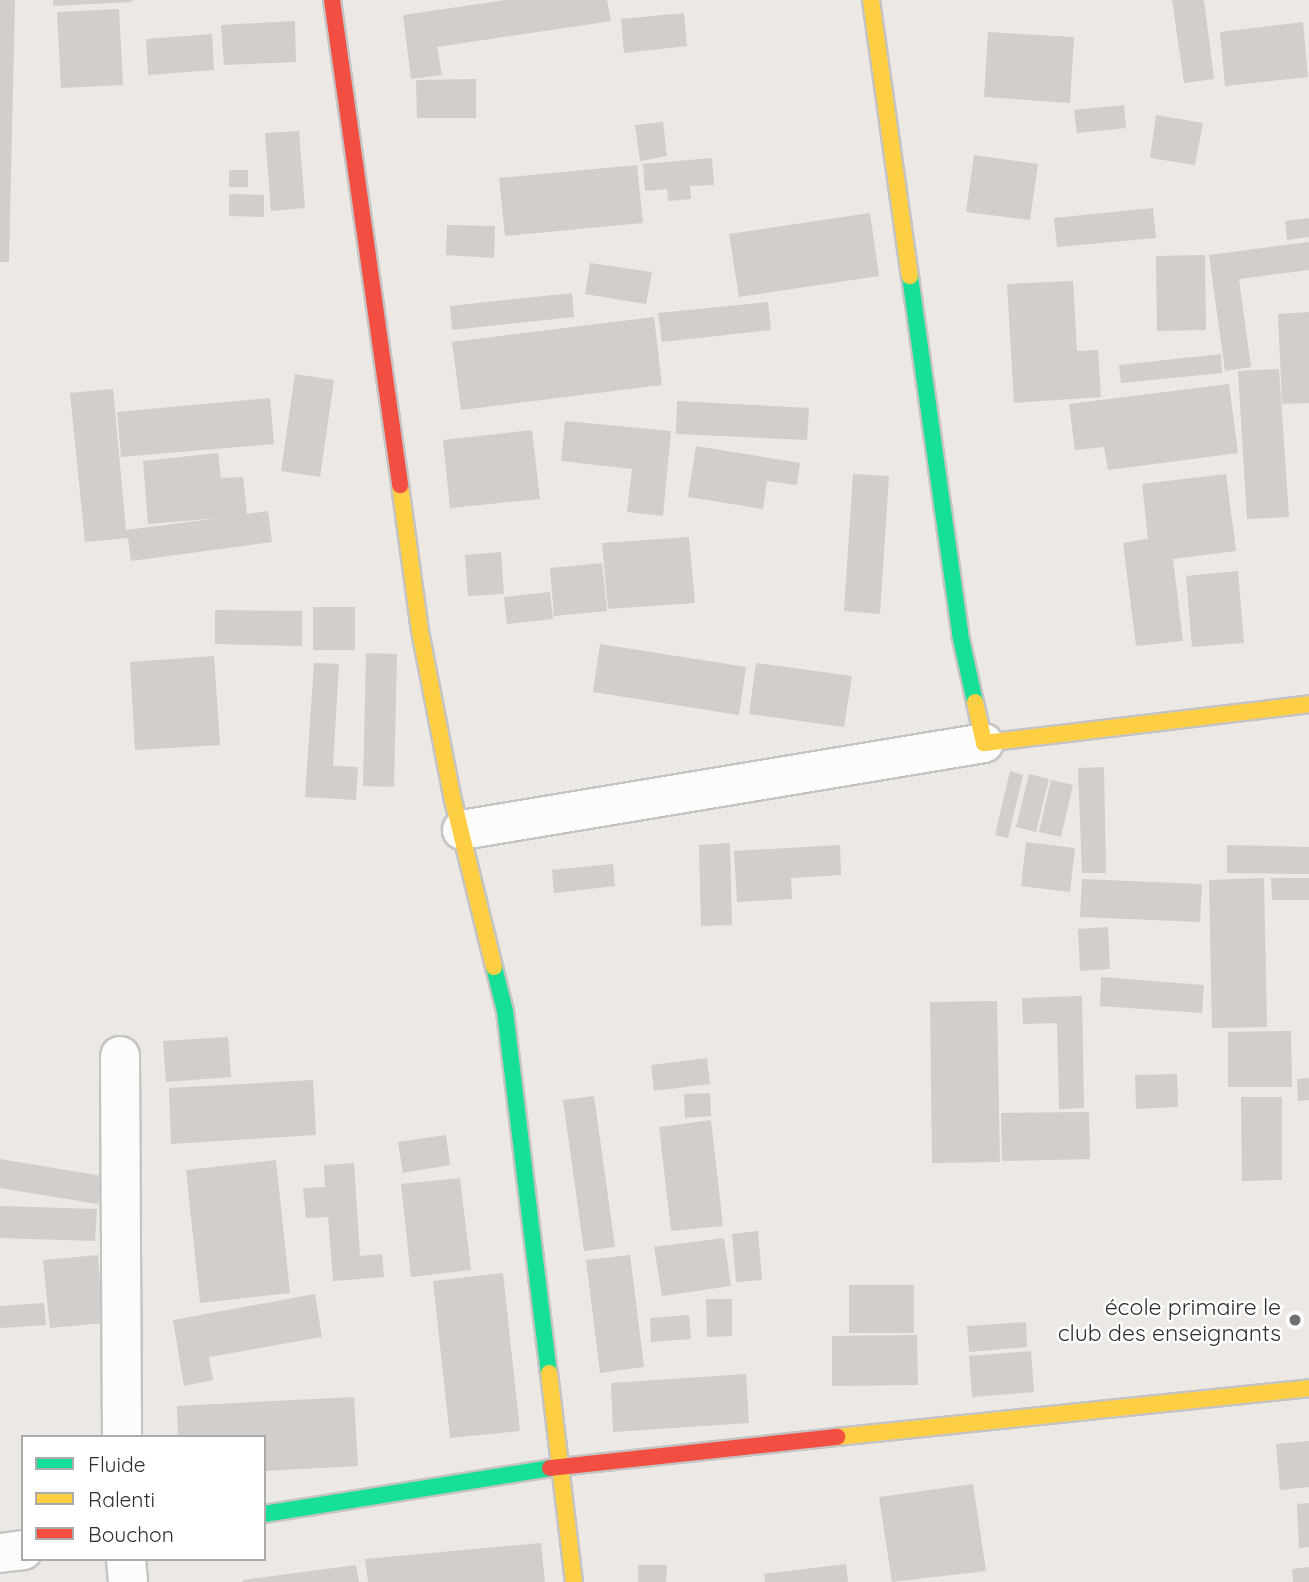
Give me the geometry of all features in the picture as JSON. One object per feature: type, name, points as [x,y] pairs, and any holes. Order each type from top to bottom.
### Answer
[{"type":"street","points":[[332,0],[420,631],[462,830],[505,1011],[574,1582]]},
{"type":"street","points":[[871,0],[960,634],[984,743]]},
{"type":"street","points":[[462,830],[984,743],[1309,704]]},
{"type":"street","points":[[120,1056],[122,1435]]},
{"type":"street","points":[[266,1514],[560,1466],[1309,1388]]},
{"type":"street","points":[[0,1553],[21,1550]]},
{"type":"street","points":[[126,1561],[128,1582]]},
{"type":"building","points":[[0,0],[15,0],[9,262],[0,262]]},
{"type":"building","points":[[53,0],[132,0],[132,2],[53,6]]},
{"type":"building","points":[[506,0],[607,0],[611,21],[437,47],[442,75],[411,79],[403,15]]},
{"type":"building","points":[[1172,0],[1204,0],[1214,79],[1184,83]]},
{"type":"building","points":[[119,9],[123,85],[61,88],[57,12]]},
{"type":"building","points":[[684,13],[687,46],[624,53],[621,19]]},
{"type":"building","points":[[295,21],[296,62],[224,65],[221,25]]},
{"type":"building","points":[[1303,22],[1308,77],[1225,86],[1220,32]]},
{"type":"building","points":[[988,32],[1074,37],[1070,103],[984,97]]},
{"type":"building","points":[[212,34],[214,70],[148,75],[146,39]]},
{"type":"building","points":[[476,79],[476,118],[417,118],[416,80]]},
{"type":"building","points":[[1124,105],[1126,128],[1077,133],[1074,110]]},
{"type":"building","points":[[1156,115],[1203,123],[1195,165],[1150,158]]},
{"type":"building","points":[[663,122],[667,156],[640,161],[635,125]]},
{"type":"building","points":[[299,131],[305,208],[271,211],[265,133]]},
{"type":"building","points":[[974,155],[1038,164],[1030,220],[966,212]]},
{"type":"building","points":[[712,158],[714,185],[690,186],[691,199],[668,201],[667,189],[645,191],[643,164]]},
{"type":"building","points":[[637,165],[643,223],[505,236],[499,178]]},
{"type":"building","points":[[229,170],[248,170],[248,187],[229,187]]},
{"type":"building","points":[[229,194],[264,195],[264,217],[229,216]]},
{"type":"building","points":[[1153,208],[1156,238],[1057,247],[1054,218]]},
{"type":"building","points":[[870,213],[879,276],[739,297],[729,234]]},
{"type":"building","points":[[1309,218],[1309,237],[1287,240],[1285,221]]},
{"type":"building","points":[[447,225],[495,226],[494,258],[446,255]]},
{"type":"building","points":[[1309,242],[1309,270],[1239,279],[1251,367],[1225,371],[1209,255]]},
{"type":"building","points":[[1205,255],[1206,330],[1157,331],[1156,256]]},
{"type":"building","points":[[590,263],[652,272],[646,304],[585,294]]},
{"type":"building","points":[[1073,281],[1077,351],[1098,350],[1101,397],[1014,403],[1007,284]]},
{"type":"building","points":[[572,293],[574,317],[452,330],[450,306]]},
{"type":"building","points":[[768,302],[771,330],[662,342],[658,313]]},
{"type":"building","points":[[1309,312],[1309,403],[1282,404],[1278,314]]},
{"type":"building","points":[[654,317],[662,385],[461,410],[452,342]]},
{"type":"building","points":[[1221,354],[1222,373],[1121,383],[1119,365]]},
{"type":"building","points":[[1279,369],[1289,517],[1247,519],[1238,371]]},
{"type":"building","points":[[295,374],[334,380],[320,477],[281,471]]},
{"type":"building","points":[[1229,384],[1238,453],[1108,470],[1104,447],[1075,450],[1069,404]]},
{"type":"building","points":[[113,389],[126,530],[219,518],[148,524],[143,461],[218,453],[221,478],[243,477],[247,514],[268,511],[272,542],[131,561],[128,538],[85,542],[70,393]]},
{"type":"building","points":[[270,398],[274,444],[121,457],[117,412]]},
{"type":"building","points":[[677,401],[809,408],[807,440],[676,434]]},
{"type":"building","points":[[565,421],[671,431],[663,516],[627,512],[632,469],[561,461]]},
{"type":"building","points":[[532,430],[540,499],[450,508],[443,440]]},
{"type":"building","points":[[696,446],[800,463],[797,485],[767,481],[763,509],[688,497]]},
{"type":"building","points":[[853,474],[889,476],[880,614],[844,611]]},
{"type":"building","points":[[1226,474],[1236,551],[1173,559],[1183,641],[1136,646],[1123,543],[1148,539],[1142,484]]},
{"type":"building","points":[[689,537],[695,603],[608,609],[602,543]]},
{"type":"building","points":[[501,552],[504,594],[468,596],[465,555]]},
{"type":"building","points":[[602,563],[607,611],[554,616],[550,568]]},
{"type":"building","points":[[1238,571],[1244,643],[1192,647],[1186,576]]},
{"type":"building","points":[[550,592],[553,619],[507,624],[504,597]]},
{"type":"building","points":[[313,607],[355,607],[355,650],[313,650]]},
{"type":"building","points":[[215,610],[302,611],[302,646],[215,644]]},
{"type":"building","points":[[600,644],[746,667],[739,715],[593,692]]},
{"type":"building","points":[[366,653],[397,654],[394,787],[363,786]]},
{"type":"building","points":[[214,656],[220,745],[135,750],[130,662]]},
{"type":"building","points":[[314,663],[339,664],[333,766],[358,767],[356,800],[305,797]]},
{"type":"building","points":[[756,663],[852,676],[844,727],[749,714]]},
{"type":"building","points":[[1104,767],[1106,873],[1082,873],[1078,768]]},
{"type":"building","points":[[1010,771],[1023,775],[1008,838],[995,835]]},
{"type":"building","points":[[1029,774],[1049,779],[1036,832],[1016,827]]},
{"type":"building","points":[[1051,780],[1073,785],[1061,837],[1039,832]]},
{"type":"building","points":[[1026,842],[1075,848],[1070,892],[1021,886]]},
{"type":"building","points":[[730,843],[732,925],[701,926],[699,845]]},
{"type":"building","points":[[840,845],[841,875],[791,878],[792,899],[737,902],[734,851]]},
{"type":"building","points":[[1227,845],[1309,847],[1309,874],[1227,873]]},
{"type":"building","points":[[613,864],[615,886],[554,893],[552,870]]},
{"type":"building","points":[[1264,878],[1267,1027],[1212,1028],[1209,880]]},
{"type":"building","points":[[1271,878],[1309,878],[1309,900],[1272,900]]},
{"type":"building","points":[[1082,879],[1202,884],[1200,922],[1080,917]]},
{"type":"building","points":[[1108,927],[1110,969],[1080,971],[1078,929]]},
{"type":"building","points":[[1101,977],[1204,985],[1202,1013],[1100,1006]]},
{"type":"building","points":[[1082,996],[1084,1108],[1059,1109],[1057,1023],[1023,1024],[1022,998]]},
{"type":"building","points":[[997,1001],[1000,1162],[932,1163],[930,1002]]},
{"type":"building","points":[[1291,1031],[1292,1087],[1228,1087],[1228,1032]]},
{"type":"building","points":[[228,1037],[231,1077],[166,1082],[163,1041]]},
{"type":"building","points":[[707,1058],[710,1084],[654,1091],[651,1065]]},
{"type":"building","points":[[1177,1074],[1178,1107],[1136,1109],[1135,1075]]},
{"type":"building","points":[[1309,1078],[1309,1100],[1298,1101],[1297,1079]]},
{"type":"building","points":[[313,1080],[316,1135],[171,1144],[169,1088]]},
{"type":"building","points":[[710,1093],[711,1116],[685,1118],[684,1094]]},
{"type":"building","points":[[594,1096],[615,1247],[584,1251],[563,1100]]},
{"type":"building","points":[[1241,1097],[1282,1097],[1282,1180],[1242,1181]]},
{"type":"building","points":[[1089,1112],[1090,1159],[1002,1161],[1001,1113]]},
{"type":"building","points":[[711,1120],[723,1226],[671,1231],[659,1127]]},
{"type":"building","points":[[446,1135],[450,1165],[403,1173],[398,1142]]},
{"type":"building","points":[[0,1159],[102,1176],[98,1204],[0,1188]]},
{"type":"building","points":[[276,1160],[290,1293],[200,1303],[186,1170]]},
{"type":"building","points":[[354,1163],[360,1256],[382,1254],[384,1277],[333,1281],[328,1217],[306,1218],[303,1188],[325,1187],[324,1165]]},
{"type":"building","points":[[460,1178],[471,1270],[411,1277],[401,1184]]},
{"type":"building","points":[[0,1206],[97,1209],[95,1241],[0,1238]]},
{"type":"building","points":[[758,1231],[762,1280],[736,1282],[732,1234]]},
{"type":"building","points":[[724,1238],[731,1286],[662,1296],[654,1247]]},
{"type":"building","points":[[98,1255],[104,1323],[50,1328],[43,1260]]},
{"type":"building","points":[[630,1255],[644,1367],[600,1373],[586,1260]]},
{"type":"building","points":[[503,1273],[520,1431],[450,1438],[433,1281]]},
{"type":"building","points":[[849,1285],[914,1285],[914,1333],[849,1333]]},
{"type":"building","points":[[315,1294],[322,1337],[209,1357],[213,1380],[184,1386],[173,1320]]},
{"type":"building","points":[[706,1299],[732,1299],[732,1336],[707,1337]]},
{"type":"building","points":[[44,1303],[46,1325],[0,1328],[0,1306]]},
{"type":"building","points":[[689,1315],[691,1339],[651,1342],[650,1318]]},
{"type":"building","points":[[1026,1322],[1027,1347],[969,1352],[967,1326]]},
{"type":"building","points":[[917,1335],[918,1385],[832,1386],[832,1336]]},
{"type":"building","points":[[1031,1351],[1034,1392],[972,1397],[969,1356]]},
{"type":"building","points":[[746,1374],[749,1423],[613,1432],[611,1383]]},
{"type":"building","points":[[354,1397],[358,1466],[266,1471],[266,1435],[178,1435],[177,1406]]},
{"type":"building","points":[[1309,1441],[1309,1487],[1280,1490],[1276,1444]]},
{"type":"building","points":[[973,1484],[986,1571],[892,1582],[879,1497]]},
{"type":"building","points":[[1309,1503],[1309,1547],[1299,1548],[1297,1504]]},
{"type":"building","points":[[541,1543],[545,1582],[368,1582],[365,1559]]},
{"type":"building","points":[[846,1564],[848,1582],[765,1582],[764,1574]]},
{"type":"building","points":[[356,1565],[359,1582],[243,1582],[243,1580]]},
{"type":"building","points":[[638,1565],[667,1565],[666,1582],[638,1582]]},
{"type":"building","points":[[1309,1567],[1309,1582],[1293,1582],[1292,1569]]},
{"type":"traffic: fast","points":[[910,276],[960,634],[975,702]]},
{"type":"traffic: fast","points":[[494,967],[505,1011],[549,1373]]},
{"type":"traffic: fast","points":[[266,1514],[550,1468]]},
{"type":"traffic: slow","points":[[871,0],[910,276]]},
{"type":"traffic: slow","points":[[400,485],[420,631],[453,800],[494,967]]},
{"type":"traffic: slow","points":[[975,702],[984,743],[1309,704]]},
{"type":"traffic: slow","points":[[549,1373],[574,1582]]},
{"type":"traffic: slow","points":[[837,1437],[1309,1388]]},
{"type":"traffic: jam","points":[[332,0],[400,485]]},
{"type":"traffic: jam","points":[[550,1468],[837,1437]]},
{"type":"place","name":"école primaire le club des enseignants","points":[[1295,1320]]}]
